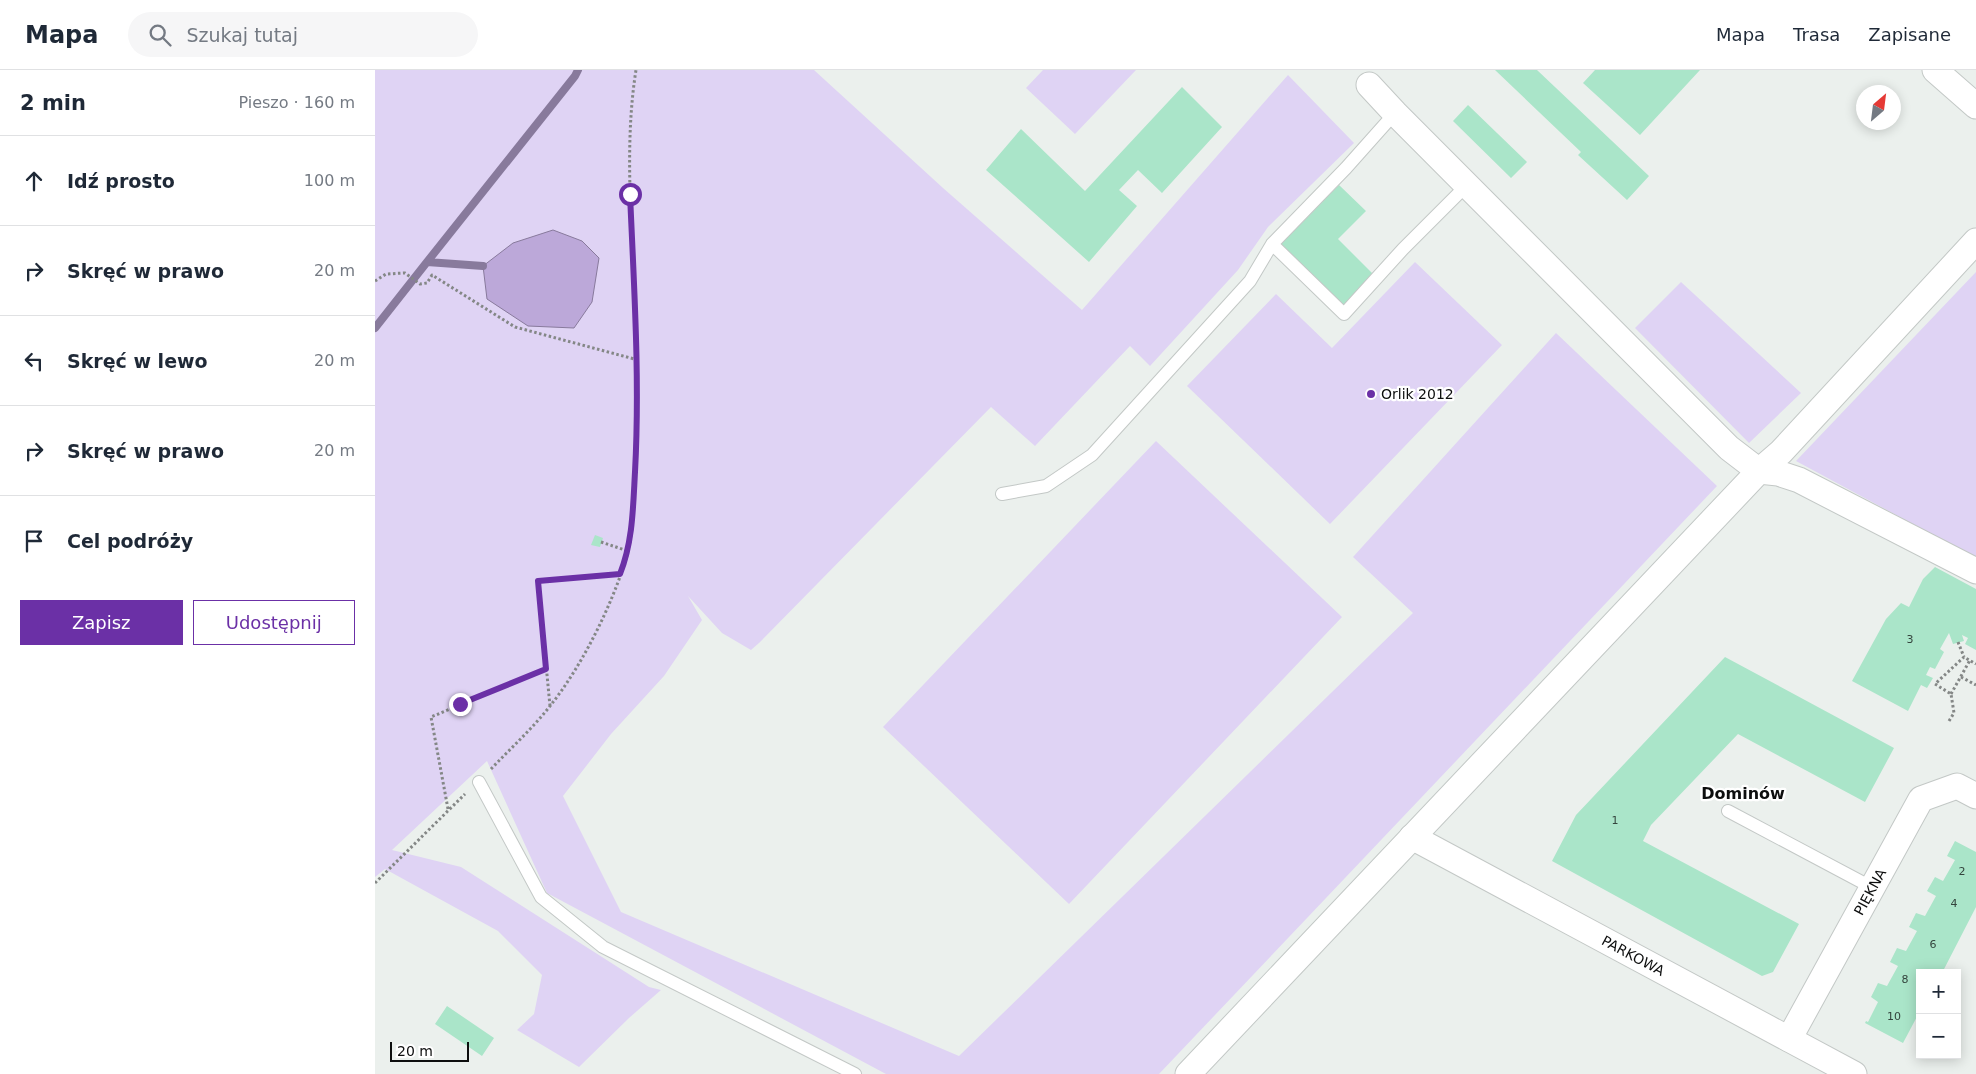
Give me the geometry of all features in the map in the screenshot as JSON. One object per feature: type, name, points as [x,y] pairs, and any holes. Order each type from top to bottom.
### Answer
[{"type":"street","points":[[1935,70],[1976,106]]},
{"type":"street","points":[[1369,85],[1729,448],[1759,471],[1778,473],[1799,480],[1976,571]]},
{"type":"street","points":[[1188,1074],[1759,471],[1781,452],[1976,241]]},
{"type":"street","name":"PIĘKNA","points":[[1789,1039],[1921,799],[1957,786],[1976,796]]},
{"type":"street","name":"PARKOWA","points":[[1412,838],[1854,1074]]},
{"type":"lane","points":[[1002,494],[1046,486],[1092,455],[1251,281],[1272,244],[1346,168],[1395,113]]},
{"type":"lane","points":[[1272,244],[1344,314],[1403,249],[1467,185]]},
{"type":"lane","points":[[479,782],[541,897],[603,947],[855,1074]]},
{"type":"lane","points":[[1728,811],[1873,888]]},
{"type":"path","points":[[375,883],[448,809],[479,782],[550,707],[595,635],[628,551],[631,537],[637,441],[638,360],[630,194],[630,139],[636,70]]},
{"type":"path","points":[[375,281],[386,274],[405,273],[419,284],[427,283],[431,275],[515,327],[638,360]]},
{"type":"path","points":[[601,542],[628,551]]},
{"type":"path","points":[[550,707],[538,581],[620,574]]},
{"type":"path","points":[[546,575],[547,580]]},
{"type":"path","points":[[1958,642],[1964,657],[1976,664]]},
{"type":"path","points":[[1951,694],[1933,683],[1964,657]]},
{"type":"path","points":[[1949,721],[1953,713],[1951,694],[1970,660]]},
{"type":"path","points":[[448,809],[431,717],[546,669]]},
{"type":"path","points":[[1961,677],[1976,685]]},
{"type":"shaded area","points":[[375,70],[814,70],[943,188],[1082,310],[1288,75],[1354,143],[1268,227],[1238,270],[1150,366],[1130,346],[1035,446],[991,407],[751,650],[722,633],[688,596],[702,620],[664,676],[611,734],[563,796],[621,912],[959,1056],[1413,613],[1353,557],[1556,333],[1717,486],[1159,1074],[886,1074],[547,893],[487,761],[392,850],[461,867],[649,987],[661,990],[579,1067],[517,1030],[534,1014],[542,975],[498,931],[385,869],[375,877]]},
{"type":"shaded area","points":[[1043,70],[1136,70],[1075,134],[1026,88]]},
{"type":"shaded area","points":[[553,230],[582,241],[599,258],[592,302],[574,328],[528,326],[487,299],[483,266],[513,243]]},
{"type":"shaded area","name":"Orlik 2012","points":[[1415,262],[1502,345],[1330,524],[1187,386],[1276,294],[1332,348]]},
{"type":"shaded area","points":[[1976,272],[1976,558],[1796,461]]},
{"type":"shaded area","points":[[1681,282],[1801,393],[1749,443],[1635,328]]},
{"type":"shaded area","points":[[1156,441],[1342,617],[1069,904],[883,727]]},
{"type":"building","points":[[1495,70],[1537,70],[1649,176],[1627,200],[1578,155],[1581,152]]},
{"type":"building","points":[[1595,70],[1700,70],[1640,135],[1583,83]]},
{"type":"building","points":[[1182,87],[1222,127],[1162,193],[1138,170],[1119,190],[1137,206],[1089,262],[986,170],[1021,129],[1085,191]]},
{"type":"building","points":[[1468,105],[1527,162],[1511,178],[1453,121]]},
{"type":"building","points":[[1339,185],[1366,211],[1338,239],[1375,276],[1345,307],[1280,245]]},
{"type":"building","points":[[595,535],[603,538],[600,547],[591,545]]},
{"type":"building","points":[[1935,567],[1976,589],[1976,650],[1965,644],[1968,638],[1962,635],[1964,641],[1953,644],[1949,633],[1940,649],[1944,652],[1935,669],[1930,667],[1926,675],[1933,678],[1927,688],[1921,685],[1908,711],[1852,681],[1886,619],[1901,603],[1909,607],[1923,579]]},
{"type":"building","points":[[1725,657],[1894,748],[1865,802],[1738,734],[1651,825],[1643,841],[1799,924],[1773,972],[1762,976],[1552,861],[1576,815]]},
{"type":"building","points":[[1955,841],[1976,852],[1976,907],[1944,969],[1916,969],[1916,1019],[1903,1043],[1865,1023],[1866,1021],[1868,1022],[1878,1002],[1871,997],[1878,983],[1887,986],[1898,966],[1890,962],[1897,948],[1906,951],[1917,931],[1909,927],[1916,913],[1925,916],[1936,896],[1927,891],[1935,877],[1943,881],[1955,860],[1947,856]]},
{"type":"building","points":[[447,1006],[494,1038],[482,1056],[435,1024]]},
{"type":"waterway","points":[[427,262],[578,70]]},
{"type":"waterway","points":[[375,328],[427,262],[483,266]]},
{"type":"place","name":"Orlik 2012","points":[[1371,394]]},
{"type":"district","name":"Dominów","points":[[1743,793]]},
{"type":"route","points":[[460,704],[546,669],[538,581],[620,574],[626,559],[631,537],[637,431],[638,369],[630,194]]}]
